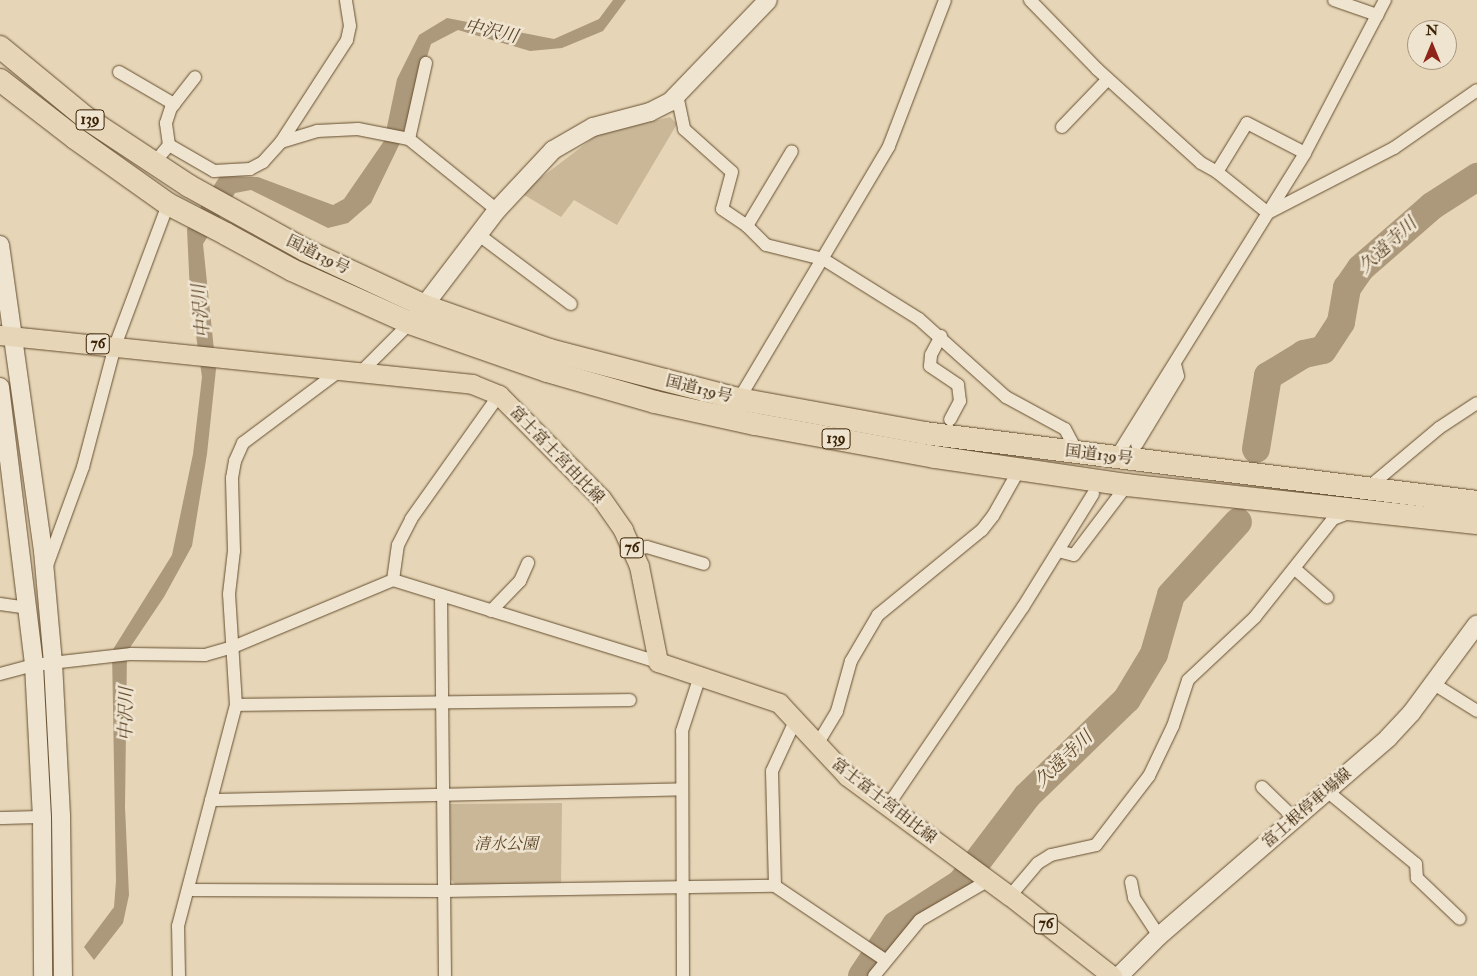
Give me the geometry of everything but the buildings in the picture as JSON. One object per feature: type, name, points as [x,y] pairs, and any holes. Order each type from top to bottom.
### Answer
[{"type":"highway","name":"国道139号","points":[[0,48],[86,118],[189,186],[305,250],[425,306],[549,350],[739,399],[924,432],[1078,453],[1370,486],[1477,502]]},
{"type":"highway","name":"国道139号","points":[[0,80],[75,138],[171,205],[292,270],[410,323],[548,372],[655,402],[916,454],[1127,485],[1477,523]]},
{"type":"main road","name":"富士富士宮由比線","points":[[5,336],[218,357],[338,372],[472,384],[499,395],[601,498],[633,550],[647,600],[658,662],[779,703],[818,743],[837,767],[887,807],[985,877],[1112,976]]},
{"type":"street","points":[[169,145],[214,171],[250,169],[263,162],[281,142],[347,40],[350,26],[346,0]]},
{"type":"street","points":[[359,374],[425,306],[497,210],[531,171],[573,137],[593,127],[650,112],[677,95],[768,0]]},
{"type":"street","points":[[739,399],[889,146],[943,4],[930,0]]},
{"type":"street","points":[[1030,0],[1108,79],[1201,163],[1217,172],[1268,213]]},
{"type":"street","points":[[1334,0],[1377,15]]},
{"type":"street","points":[[1116,457],[1176,364],[1305,153],[1385,0]]},
{"type":"street","points":[[409,139],[426,63]]},
{"type":"street","points":[[120,72],[174,104]]},
{"type":"street","points":[[154,163],[169,145],[166,123],[174,104],[195,77]]},
{"type":"street","points":[[1062,128],[1108,79]]},
{"type":"street","points":[[1268,213],[1394,148],[1477,90]]},
{"type":"street","points":[[677,95],[684,130],[732,172],[722,210],[747,226],[766,245],[822,259],[941,336],[1006,397],[1065,428],[1078,453]]},
{"type":"street","points":[[1217,172],[1247,123],[1305,153]]},
{"type":"street","points":[[281,142],[317,131],[339,128],[409,139],[497,210]]},
{"type":"street","points":[[747,226],[792,151]]},
{"type":"street","points":[[44,574],[83,467],[115,346],[171,205]]},
{"type":"street","points":[[479,235],[571,304]]},
{"type":"street","points":[[0,245],[5,336],[44,574],[53,663],[60,816],[63,976]]},
{"type":"street","points":[[941,336],[931,354],[930,366],[958,385],[960,401],[950,420]]},
{"type":"street","points":[[1138,444],[1178,376],[1176,364]]},
{"type":"street","points":[[179,976],[178,926],[236,705],[230,594],[234,551],[232,478],[235,461],[243,444],[338,372]]},
{"type":"street","points":[[0,387],[34,665],[42,817],[43,976]]},
{"type":"street","points":[[393,580],[398,545],[411,519],[499,395]]},
{"type":"street","points":[[1370,486],[1439,428],[1477,403]]},
{"type":"street","points":[[818,743],[838,711],[851,661],[878,615],[982,530],[994,516],[1020,468]]},
{"type":"street","points":[[1058,551],[1074,555],[1127,485]]},
{"type":"street","points":[[887,807],[1094,494]]},
{"type":"street","points":[[1010,896],[1038,863],[1051,855],[1096,845],[1149,776],[1174,726],[1188,680],[1255,617],[1333,519],[1358,509]]},
{"type":"street","points":[[633,550],[647,547],[704,564]]},
{"type":"street","points":[[491,611],[520,581],[528,563]]},
{"type":"street","points":[[1295,569],[1327,597]]},
{"type":"street","points":[[0,674],[34,665],[136,654],[205,655],[233,647],[393,580],[658,662]]},
{"type":"street","points":[[441,596],[444,702],[442,796],[445,976]]},
{"type":"street","points":[[0,604],[28,608]]},
{"type":"street","name":"富士根停車場線","points":[[1119,976],[1159,936],[1388,738],[1434,684],[1477,624]]},
{"type":"street","points":[[683,976],[680,789],[682,731],[700,676]]},
{"type":"street","points":[[1434,684],[1477,711]]},
{"type":"street","points":[[236,705],[630,700]]},
{"type":"street","points":[[775,886],[772,771],[796,719]]},
{"type":"street","points":[[1262,787],[1295,819]]},
{"type":"street","points":[[211,800],[680,789]]},
{"type":"street","points":[[1327,791],[1416,864],[1417,878],[1460,920]]},
{"type":"street","points":[[0,818],[42,817]]},
{"type":"street","points":[[874,976],[883,959],[920,920],[985,877]]},
{"type":"street","points":[[1131,882],[1134,898],[1159,936]]},
{"type":"street","points":[[188,890],[443,891],[775,886],[883,959]]},
{"type":"green space","points":[[670,117],[677,124],[617,225],[574,200],[561,217],[521,193],[597,135]]},
{"type":"green space","name":"清水公園","points":[[562,803],[561,884],[456,885],[451,880],[450,804]]},
{"type":"water","name":"中沢川","points":[[613,0],[626,0],[603,31],[562,48],[530,51],[458,30],[431,44],[400,143],[371,203],[348,223],[328,228],[251,190],[235,193],[203,244],[216,369],[207,454],[192,546],[164,597],[127,652],[125,807],[129,895],[123,923],[94,960],[84,947],[114,907],[116,881],[112,651],[172,555],[193,454],[202,377],[190,293],[187,229],[220,176],[258,177],[333,205],[344,199],[384,141],[397,79],[419,35],[447,18],[554,39],[599,19]]},
{"type":"waterway","name":"久遠寺川","points":[[1256,449],[1268,376],[1304,354],[1323,350],[1341,322],[1347,288],[1361,268],[1432,206],[1477,177]]},
{"type":"waterway","name":"久遠寺川","points":[[862,976],[896,925],[961,883],[1027,796],[1127,699],[1154,654],[1171,595],[1238,522]]}]
